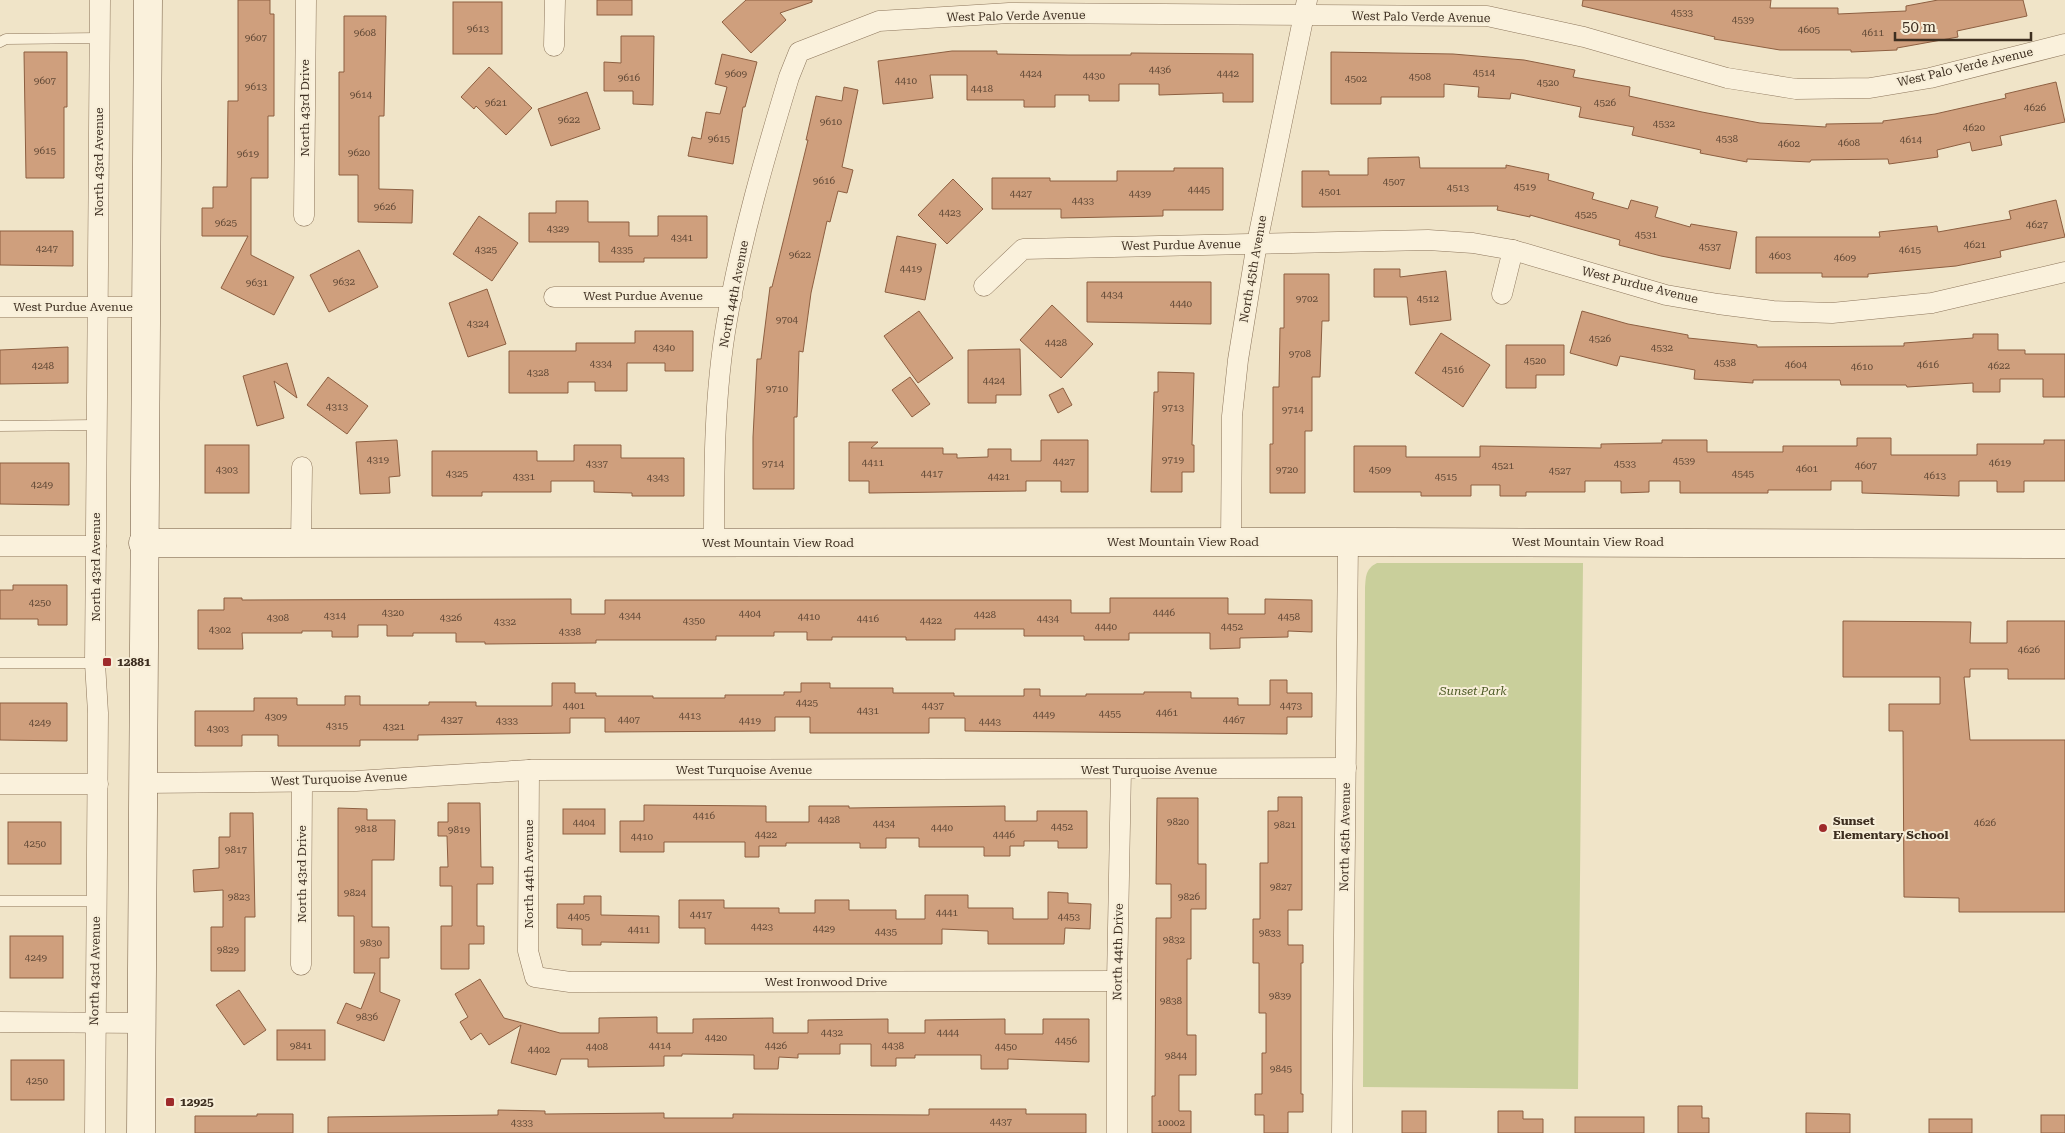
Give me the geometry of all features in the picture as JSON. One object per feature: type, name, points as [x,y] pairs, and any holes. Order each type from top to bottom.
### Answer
[{"type":"street","name":"North 43rd Avenue","points":[[95,1133],[94,1023],[98,713],[95,663],[100,0]]},
{"type":"street","points":[[140,1133],[148,0]]},
{"type":"street","name":"North 43rd Drive","points":[[304,216],[306,0]]},
{"type":"street","points":[[554,46],[555,0]]},
{"type":"street","name":"West Palo Verde Avenue","points":[[799,52],[879,21],[1009,13],[1305,8],[1487,16],[1584,37],[1727,78],[1796,89],[1878,87],[1930,78],[2065,44]]},
{"type":"street","name":"North 45th Avenue","points":[[1231,542],[1232,416],[1235,388],[1257,243],[1305,8]]},
{"type":"street","name":"North 44th Avenue","points":[[714,544],[716,429],[720,374],[732,297],[737,270],[780,105],[799,52]]},
{"type":"street","name":"West Purdue Avenue","points":[[984,286],[1023,248],[1428,240],[1473,243],[1512,250],[1666,294],[1718,304],[1774,311],[1832,313],[1932,303],[2065,272]]},
{"type":"street","points":[[1502,294],[1512,250]]},
{"type":"street","name":"West Purdue Avenue","points":[[554,297],[732,297]]},
{"type":"street","name":"West Purdue Avenue","points":[[0,307],[145,307]]},
{"type":"street","points":[[301,544],[302,466]]},
{"type":"street","name":"North 45th Avenue","points":[[1342,1133],[1348,542]]},
{"type":"street","name":"West Mountain View Road","points":[[143,543],[1348,542],[2065,544]]},
{"type":"street","points":[[0,546],[96,546]]},
{"type":"street","name":"West Turquoise Avenue","points":[[142,783],[356,781],[529,770],[1346,768]]},
{"type":"street","name":"North 44th Avenue","points":[[529,770],[528,951],[535,977]]},
{"type":"street","name":"North 44th Drive","points":[[1117,1133],[1117,981],[1121,770]]},
{"type":"street","name":"North 43rd Drive","points":[[301,965],[302,782]]},
{"type":"street","points":[[0,784],[98,784]]},
{"type":"street","name":"West Ironwood Drive","points":[[535,977],[570,982],[1117,981]]},
{"type":"street","points":[[0,1022],[142,1023]]},
{"type":"lane","points":[[0,42],[6,39],[100,38]]},
{"type":"lane","points":[[0,426],[97,425]]},
{"type":"lane","points":[[0,663],[95,663]]},
{"type":"lane","points":[[0,901],[96,901]]},
{"type":"green space","name":"Sunset Park","points":[[1377,563],[1583,563],[1578,1089],[1363,1087],[1365,589],[1368,571]]},
{"type":"building","points":[[238,0],[270,0],[270,14],[274,14],[274,116],[268,116],[268,178],[251,178],[251,255],[294,277],[274,315],[221,288],[248,236],[202,236],[202,208],[213,208],[213,187],[227,187],[228,101],[238,101]]},
{"type":"building","points":[[597,0],[632,0],[632,15],[597,15]]},
{"type":"building","points":[[746,0],[812,0],[812,2],[780,13],[786,20],[751,53],[722,22]]},
{"type":"building","points":[[1583,0],[1771,0],[1770,8],[1838,8],[1838,14],[1906,11],[1906,6],[1938,0],[2023,0],[2027,16],[1957,31],[1958,37],[1897,48],[1897,50],[1851,52],[1851,50],[1780,50],[1714,39],[1715,37],[1582,6]]},
{"type":"building","points":[[453,2],[502,2],[502,54],[453,54]]},
{"type":"building","points":[[344,16],[386,16],[384,116],[379,116],[379,189],[413,190],[412,223],[358,222],[358,175],[339,175],[339,72],[344,72]]},
{"type":"building","points":[[621,36],[654,36],[653,105],[633,104],[633,91],[604,91],[604,62],[621,63]]},
{"type":"building","points":[[952,51],[997,51],[997,54],[1069,55],[1131,55],[1131,53],[1253,54],[1253,102],[1223,102],[1223,93],[1159,95],[1159,84],[1119,84],[1119,101],[1089,101],[1089,95],[1055,95],[1055,107],[1024,107],[1024,100],[967,100],[967,75],[930,75],[933,98],[883,104],[878,61]]},
{"type":"building","points":[[24,52],[67,52],[67,107],[64,107],[64,178],[26,178]]},
{"type":"building","points":[[1331,52],[1453,54],[1524,60],[1575,70],[1573,77],[1630,87],[1629,96],[1760,123],[1826,127],[1826,124],[1883,123],[1883,121],[1935,114],[2006,98],[2005,94],[2056,82],[2065,122],[2000,136],[2002,145],[1972,151],[1970,142],[1937,150],[1938,157],[1889,164],[1888,159],[1811,160],[1810,162],[1747,159],[1747,162],[1700,153],[1701,150],[1632,135],[1634,127],[1579,117],[1581,107],[1511,93],[1510,99],[1478,97],[1479,87],[1444,84],[1444,97],[1381,97],[1381,104],[1331,104]]},
{"type":"building","points":[[722,54],[757,62],[745,107],[743,107],[733,164],[688,156],[692,137],[701,139],[706,112],[720,114],[727,87],[715,84]]},
{"type":"building","points":[[489,67],[532,108],[506,135],[476,106],[474,109],[461,97]]},
{"type":"building","points":[[844,87],[858,90],[842,167],[853,170],[847,193],[838,191],[830,222],[827,221],[811,293],[803,352],[799,351],[797,417],[794,417],[794,489],[753,489],[753,437],[757,359],[761,359],[770,287],[772,287],[808,140],[806,140],[816,96],[842,101]]},
{"type":"building","points":[[587,92],[600,129],[551,146],[538,109]]},
{"type":"building","points":[[1419,157],[1420,168],[1506,168],[1506,165],[1549,174],[1548,180],[1594,193],[1592,199],[1628,209],[1631,200],[1658,207],[1655,217],[1690,227],[1691,224],[1737,232],[1730,269],[1661,256],[1619,245],[1620,240],[1530,215],[1530,217],[1497,210],[1498,206],[1302,207],[1302,171],[1329,171],[1329,175],[1368,175],[1368,158]]},
{"type":"building","points":[[1174,168],[1223,168],[1223,210],[1163,210],[1163,216],[1061,218],[1061,209],[992,209],[992,178],[1050,178],[1050,181],[1117,181],[1117,171],[1174,171]]},
{"type":"building","points":[[953,179],[983,209],[947,244],[918,215]]},
{"type":"building","points":[[2056,200],[2065,237],[2000,251],[2001,257],[1956,266],[1868,274],[1868,277],[1822,277],[1822,273],[1756,273],[1756,237],[1880,237],[1879,232],[1937,226],[1938,232],[2011,219],[2009,211]]},
{"type":"building","points":[[556,201],[588,201],[588,222],[629,222],[629,236],[658,236],[658,216],[707,216],[707,258],[644,258],[644,262],[599,262],[599,242],[529,242],[529,213],[556,213]]},
{"type":"building","points":[[479,216],[518,243],[492,281],[453,254]]},
{"type":"building","points":[[0,231],[73,231],[73,266],[0,265]]},
{"type":"building","points":[[897,236],[936,244],[925,300],[885,292]]},
{"type":"building","points":[[359,250],[378,287],[329,312],[310,275]]},
{"type":"building","points":[[1374,269],[1400,269],[1400,277],[1446,271],[1451,320],[1410,325],[1407,297],[1374,297]]},
{"type":"building","points":[[1284,274],[1329,274],[1329,321],[1322,321],[1320,377],[1312,377],[1312,431],[1305,431],[1305,493],[1270,493],[1270,444],[1273,444],[1273,387],[1279,387],[1280,328],[1284,328]]},
{"type":"building","points":[[1087,282],[1211,282],[1211,324],[1087,322]]},
{"type":"building","points":[[487,289],[506,344],[468,357],[449,303]]},
{"type":"building","points":[[1052,305],[1093,344],[1061,378],[1020,340]]},
{"type":"building","points":[[919,311],[953,358],[918,383],[884,336]]},
{"type":"building","points":[[1582,311],[1628,324],[1688,335],[1688,338],[1757,345],[1757,347],[1904,346],[1904,343],[1973,338],[1973,334],[1998,334],[1998,350],[2025,350],[2025,354],[2065,354],[2065,397],[2043,397],[2043,379],[2000,379],[2000,392],[1973,392],[1973,383],[1907,387],[1906,385],[1841,385],[1840,380],[1753,380],[1753,383],[1694,379],[1695,370],[1620,356],[1617,366],[1570,353]]},
{"type":"building","points":[[635,331],[693,331],[693,371],[665,371],[665,363],[627,363],[627,391],[595,391],[595,382],[568,382],[568,393],[509,393],[509,351],[576,351],[576,343],[635,343]]},
{"type":"building","points":[[1441,333],[1490,365],[1463,407],[1415,373]]},
{"type":"building","points":[[1506,345],[1564,345],[1564,375],[1536,375],[1536,388],[1506,388]]},
{"type":"building","points":[[68,347],[68,383],[0,384],[0,350]]},
{"type":"building","points":[[1020,349],[1021,395],[996,395],[996,403],[968,403],[968,350]]},
{"type":"building","points":[[287,363],[297,398],[274,381],[284,418],[257,426],[243,376]]},
{"type":"building","points":[[1158,372],[1194,373],[1192,445],[1194,445],[1194,472],[1182,472],[1182,492],[1151,492],[1154,392],[1158,392]]},
{"type":"building","points":[[328,377],[368,406],[347,434],[307,405]]},
{"type":"building","points":[[910,377],[930,404],[912,417],[892,390]]},
{"type":"building","points":[[1063,388],[1072,405],[1058,413],[1049,395]]},
{"type":"building","points":[[1857,438],[1891,438],[1891,455],[1977,455],[1977,444],[2044,444],[2044,440],[2065,440],[2065,481],[2024,481],[2024,492],[1997,492],[1997,481],[1959,481],[1959,496],[1862,493],[1862,481],[1831,481],[1831,490],[1768,490],[1768,493],[1680,493],[1680,481],[1649,481],[1649,492],[1621,493],[1621,481],[1585,481],[1585,492],[1526,492],[1526,496],[1500,496],[1500,485],[1471,485],[1471,496],[1421,496],[1421,492],[1354,492],[1354,446],[1406,446],[1406,457],[1480,457],[1480,446],[1601,448],[1601,444],[1662,443],[1662,440],[1707,440],[1707,452],[1783,452],[1783,446],[1857,446]]},
{"type":"building","points":[[397,440],[400,476],[389,477],[390,493],[360,494],[356,442]]},
{"type":"building","points":[[1041,440],[1088,440],[1088,492],[1061,492],[1061,481],[1026,481],[1026,491],[869,493],[869,481],[849,481],[849,442],[878,442],[871,448],[943,448],[943,454],[957,454],[957,458],[988,457],[988,449],[1011,449],[1011,461],[1041,461]]},
{"type":"building","points":[[205,445],[249,445],[249,493],[205,493]]},
{"type":"building","points":[[574,445],[621,445],[621,458],[684,458],[684,496],[632,496],[632,493],[594,492],[594,481],[551,481],[551,492],[482,492],[482,496],[432,496],[432,451],[537,451],[537,461],[574,461]]},
{"type":"building","points":[[0,463],[69,463],[69,505],[0,504]]},
{"type":"building","points":[[13,585],[67,585],[67,625],[38,625],[38,619],[0,619],[0,590],[13,590]]},
{"type":"building","points":[[224,598],[242,598],[242,600],[571,599],[571,614],[605,614],[605,600],[1071,600],[1071,613],[1110,613],[1110,598],[1228,598],[1228,614],[1265,614],[1265,599],[1312,600],[1312,632],[1288,631],[1288,637],[1240,638],[1240,648],[1210,649],[1210,633],[1129,633],[1129,640],[1084,640],[1084,636],[1024,636],[1024,629],[955,629],[955,640],[906,640],[906,637],[832,637],[832,640],[807,640],[807,632],[774,632],[774,636],[716,636],[716,640],[596,640],[596,643],[485,644],[485,642],[456,642],[456,633],[413,633],[413,636],[387,636],[387,625],[358,625],[358,637],[332,637],[332,631],[242,633],[243,649],[198,649],[198,610],[224,610]]},
{"type":"building","points":[[1843,621],[1971,622],[1970,643],[2007,643],[2007,621],[2065,621],[2065,679],[2008,679],[2008,669],[1970,669],[1970,677],[1964,677],[1970,740],[2065,740],[2065,912],[1959,912],[1959,898],[1904,897],[1903,731],[1889,731],[1889,704],[1940,704],[1940,677],[1843,677]]},
{"type":"building","points":[[1270,680],[1287,680],[1287,693],[1312,693],[1312,717],[1287,717],[1287,734],[965,731],[965,718],[929,718],[929,733],[810,733],[810,717],[775,717],[775,731],[605,732],[605,718],[570,718],[570,733],[418,735],[418,740],[360,740],[360,746],[278,746],[278,735],[242,735],[242,746],[195,746],[195,711],[254,711],[254,698],[297,698],[297,705],[345,705],[345,696],[360,696],[360,705],[429,705],[429,702],[476,702],[476,706],[552,706],[552,683],[575,683],[575,693],[596,693],[596,696],[725,698],[725,695],[784,695],[784,692],[801,692],[801,683],[830,683],[830,688],[893,688],[893,693],[954,693],[954,696],[1024,696],[1024,689],[1040,689],[1040,696],[1191,692],[1191,698],[1238,698],[1238,705],[1270,705]]},
{"type":"building","points":[[0,703],[67,703],[67,741],[0,740]]},
{"type":"building","points":[[1278,797],[1302,797],[1302,910],[1288,910],[1288,945],[1303,945],[1303,963],[1301,963],[1301,1094],[1303,1094],[1303,1112],[1288,1112],[1288,1133],[1264,1133],[1264,1115],[1255,1115],[1255,1094],[1262,1094],[1262,1053],[1266,1053],[1266,1013],[1259,1013],[1259,963],[1253,963],[1253,919],[1260,919],[1260,863],[1268,863],[1268,811],[1278,811]]},
{"type":"building","points":[[1157,798],[1198,798],[1198,864],[1206,864],[1206,909],[1191,909],[1191,959],[1187,959],[1187,1035],[1196,1035],[1196,1075],[1179,1075],[1179,1111],[1191,1111],[1191,1133],[1152,1133],[1152,1096],[1155,1096],[1156,918],[1171,918],[1171,884],[1156,884]]},
{"type":"building","points":[[448,803],[480,803],[481,867],[493,867],[493,884],[477,884],[477,926],[484,926],[484,944],[469,944],[469,969],[441,969],[441,926],[452,926],[452,886],[440,886],[440,867],[448,867],[447,836],[438,836],[438,822],[448,822]]},
{"type":"building","points":[[644,805],[766,806],[766,822],[809,822],[809,806],[849,806],[849,808],[1005,806],[1005,821],[1037,821],[1037,811],[1087,811],[1087,848],[1058,848],[1058,841],[1024,841],[1024,846],[1010,846],[1010,856],[984,856],[984,847],[919,847],[919,838],[886,838],[886,848],[860,848],[860,843],[786,843],[786,846],[759,846],[759,857],[745,857],[745,842],[664,842],[664,852],[620,852],[620,821],[644,821]]},
{"type":"building","points":[[338,808],[367,809],[367,820],[395,820],[394,860],[372,860],[372,927],[389,927],[389,958],[380,958],[380,992],[400,1000],[384,1041],[337,1023],[346,1003],[361,1009],[375,973],[354,973],[354,916],[338,916]]},
{"type":"building","points":[[563,809],[605,809],[605,834],[563,834]]},
{"type":"building","points":[[230,813],[253,813],[255,917],[245,917],[245,971],[211,971],[211,927],[223,927],[223,890],[194,892],[193,870],[219,868],[219,837],[230,837]]},
{"type":"building","points":[[8,822],[61,822],[61,864],[8,864]]},
{"type":"building","points":[[1048,892],[1068,893],[1068,903],[1091,904],[1090,929],[1065,928],[1064,944],[988,944],[988,931],[942,929],[942,944],[705,944],[705,928],[679,928],[679,900],[724,900],[724,908],[779,908],[779,913],[815,913],[815,900],[849,900],[849,910],[896,910],[896,919],[925,919],[925,895],[968,895],[968,908],[1013,908],[1013,919],[1048,919]]},
{"type":"building","points":[[584,896],[601,896],[601,915],[659,916],[659,943],[601,942],[601,945],[582,945],[582,929],[557,928],[557,904],[584,904]]},
{"type":"building","points":[[10,936],[63,936],[63,978],[10,978]]},
{"type":"building","points":[[480,979],[504,1018],[560,1033],[599,1033],[599,1018],[657,1017],[657,1033],[693,1033],[693,1019],[773,1018],[773,1033],[808,1033],[808,1020],[888,1019],[888,1033],[925,1033],[925,1020],[1005,1019],[1005,1034],[1043,1034],[1043,1019],[1089,1019],[1089,1062],[1008,1059],[1008,1069],[981,1069],[981,1055],[915,1055],[915,1058],[896,1058],[896,1066],[871,1066],[871,1044],[840,1044],[840,1054],[798,1054],[798,1058],[779,1057],[778,1069],[754,1069],[754,1055],[682,1054],[682,1056],[664,1056],[664,1066],[588,1067],[588,1059],[561,1059],[556,1075],[511,1063],[521,1025],[489,1045],[481,1033],[471,1040],[460,1022],[468,1017],[455,994]]},
{"type":"building","points":[[239,990],[266,1030],[244,1045],[216,1005]]},
{"type":"building","points":[[277,1030],[325,1030],[325,1060],[277,1060]]},
{"type":"building","points":[[11,1060],[64,1060],[64,1100],[11,1100]]},
{"type":"building","points":[[1678,1106],[1702,1106],[1702,1118],[1709,1118],[1709,1133],[1678,1133]]},
{"type":"building","points":[[929,1109],[1026,1109],[1026,1114],[1086,1114],[1086,1133],[328,1133],[328,1117],[498,1115],[498,1110],[545,1111],[545,1114],[664,1113],[664,1118],[733,1118],[733,1114],[929,1115]]},
{"type":"building","points":[[1402,1111],[1426,1111],[1426,1133],[1402,1133]]},
{"type":"building","points":[[1498,1111],[1523,1111],[1523,1119],[1543,1119],[1543,1133],[1498,1133]]},
{"type":"building","points":[[1806,1113],[1850,1114],[1850,1133],[1806,1133]]},
{"type":"building","points":[[257,1114],[293,1114],[293,1133],[195,1133],[195,1116],[257,1116]]},
{"type":"building","points":[[2041,1115],[2065,1115],[2065,1133],[2041,1133]]},
{"type":"building","points":[[1575,1117],[1644,1117],[1644,1133],[1575,1133]]},
{"type":"building","points":[[1929,1119],[1972,1119],[1972,1133],[1929,1133]]},
{"type":"place","name":"12881","points":[[107,662]]},
{"type":"place","name":"Sunset Elementary School","points":[[1823,828]]},
{"type":"place","name":"12925","points":[[170,1102]]}]
